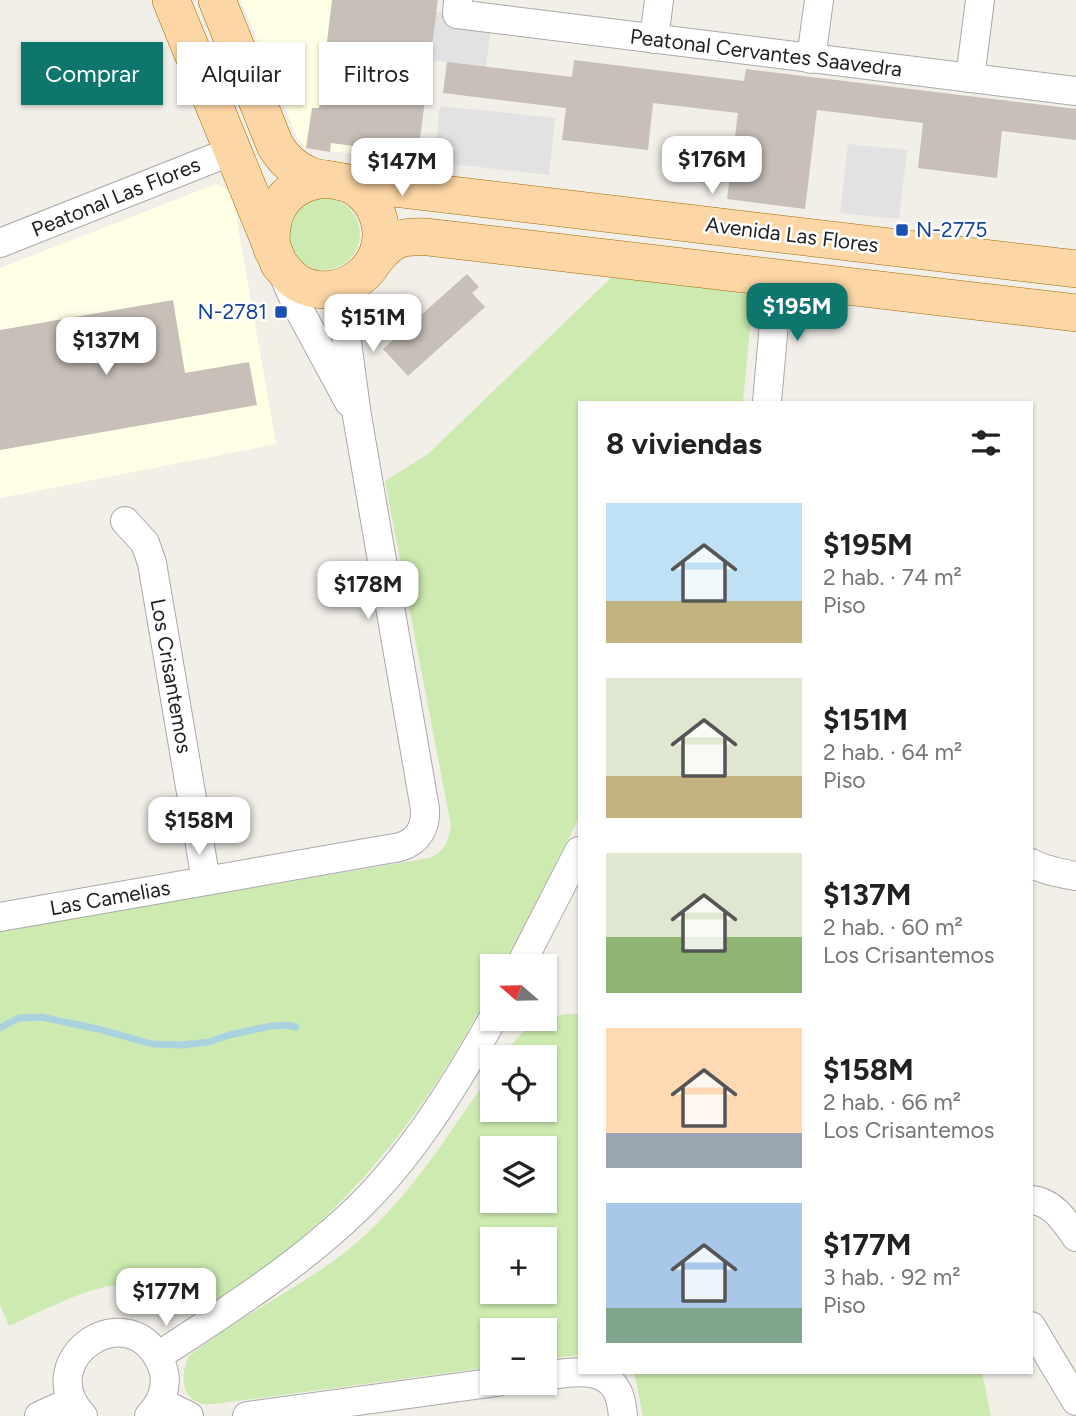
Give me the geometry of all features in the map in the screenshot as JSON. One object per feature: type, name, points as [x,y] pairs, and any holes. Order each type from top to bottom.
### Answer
[{"type":"main road","points":[[171,0],[275,257],[295,281],[317,290],[340,289],[364,275],[377,257],[381,232],[375,210],[359,190],[303,172],[280,153],[217,0]]},
{"type":"main road","points":[[275,257],[271,226],[284,198],[308,182],[334,181]]},
{"type":"main road","name":"Avenida Las Flores","points":[[334,181],[1076,269]]},
{"type":"main road","name":"Avenida Las Flores","points":[[377,257],[391,243],[408,236],[418,236],[1076,313]]},
{"type":"street","points":[[654,39],[659,0]]},
{"type":"street","points":[[811,59],[819,0]]},
{"type":"street","points":[[970,78],[980,0]]},
{"type":"street","name":"Peatonal Cervantes Saavedra","points":[[457,7],[654,39],[1076,91]]},
{"type":"street","name":"Peatonal Las Flores","points":[[0,243],[232,151]]},
{"type":"street","points":[[275,257],[300,312],[357,416]]},
{"type":"street","points":[[767,401],[778,278]]},
{"type":"street","points":[[351,284],[346,294],[344,312],[357,416]]},
{"type":"street","name":"Las Camelias","points":[[0,917],[400,847],[411,842],[421,832],[425,821],[425,808],[357,416]]},
{"type":"street","name":"Los Crisantemos","points":[[125,522],[145,543],[152,563],[206,881]]},
{"type":"street","points":[[526,954],[578,853]]},
{"type":"street","points":[[1033,864],[1076,876]]},
{"type":"street","points":[[158,1356],[263,1286],[325,1238],[359,1207],[394,1170],[418,1139],[485,1031]]},
{"type":"street","points":[[1033,1200],[1041,1200],[1055,1210],[1076,1237]]},
{"type":"street","points":[[1033,1329],[1076,1401]]},
{"type":"street","points":[[39,1416],[77,1408],[68,1385],[69,1369],[76,1354],[87,1342],[101,1335],[117,1332],[133,1335],[148,1344],[158,1356],[164,1371],[164,1387],[155,1409],[189,1416]]},
{"type":"street","points":[[557,1375],[578,1373]]},
{"type":"street","points":[[593,1374],[608,1380],[616,1388],[624,1416]]},
{"type":"street","points":[[247,1416],[480,1384]]},
{"type":"shaded area","points":[[241,0],[438,0],[433,42],[319,42],[319,105],[424,105],[417,162],[306,148],[297,138],[284,105],[305,105],[305,42],[258,42]]},
{"type":"shaded area","points":[[436,12],[492,19],[486,67],[433,60]]},
{"type":"shaded area","points":[[440,106],[555,118],[549,175],[434,162]]},
{"type":"shaded area","points":[[848,144],[907,150],[899,219],[840,213]]},
{"type":"shaded area","points":[[216,184],[232,193],[276,444],[0,498],[0,268]]},
{"type":"green space","points":[[324,198],[338,201],[350,208],[357,220],[360,234],[357,248],[350,260],[338,267],[324,270],[310,267],[298,260],[291,248],[288,234],[291,220],[298,208],[310,201]]},
{"type":"green space","points":[[619,270],[743,287],[751,297],[743,401],[578,401],[578,820],[509,954],[480,954],[480,1010],[428,1096],[380,1158],[327,1215],[298,1241],[222,1298],[193,1303],[143,1288],[118,1285],[92,1290],[9,1326],[0,1305],[0,930],[429,858],[442,849],[447,841],[451,826],[385,481],[428,454]]},
{"type":"green space","points":[[578,1014],[578,1355],[557,1358],[557,1318],[480,1318],[480,1369],[214,1404],[201,1404],[191,1398],[184,1381],[189,1356],[325,1267],[366,1234],[406,1191],[480,1089],[480,1122],[557,1122],[557,1045],[512,1045],[523,1033],[557,1031],[557,1016]]},
{"type":"green space","points":[[634,1374],[982,1374],[991,1416],[643,1416]]},
{"type":"building","points":[[332,0],[438,0],[433,42],[327,42]]},
{"type":"building","points":[[574,60],[744,81],[746,69],[1076,109],[1076,140],[1002,131],[997,178],[918,168],[923,123],[817,110],[805,209],[727,199],[738,113],[653,103],[648,150],[562,140],[566,108],[443,93],[447,62],[572,77]]},
{"type":"building","points":[[319,105],[424,105],[417,162],[360,155],[361,147],[331,143],[330,152],[306,148],[312,108],[319,108]]},
{"type":"building","points":[[467,274],[479,287],[472,293],[485,307],[408,376],[383,349]]},
{"type":"building","points":[[173,300],[185,373],[249,362],[257,405],[0,450],[0,330]]},
{"type":"waterway","points":[[0,1028],[19,1018],[41,1017],[152,1044],[181,1045],[209,1042],[271,1026],[296,1027]]},
{"type":"place","name":"N-2775","points":[[902,230]]},
{"type":"place","name":"N-2781","points":[[281,312]]}]
